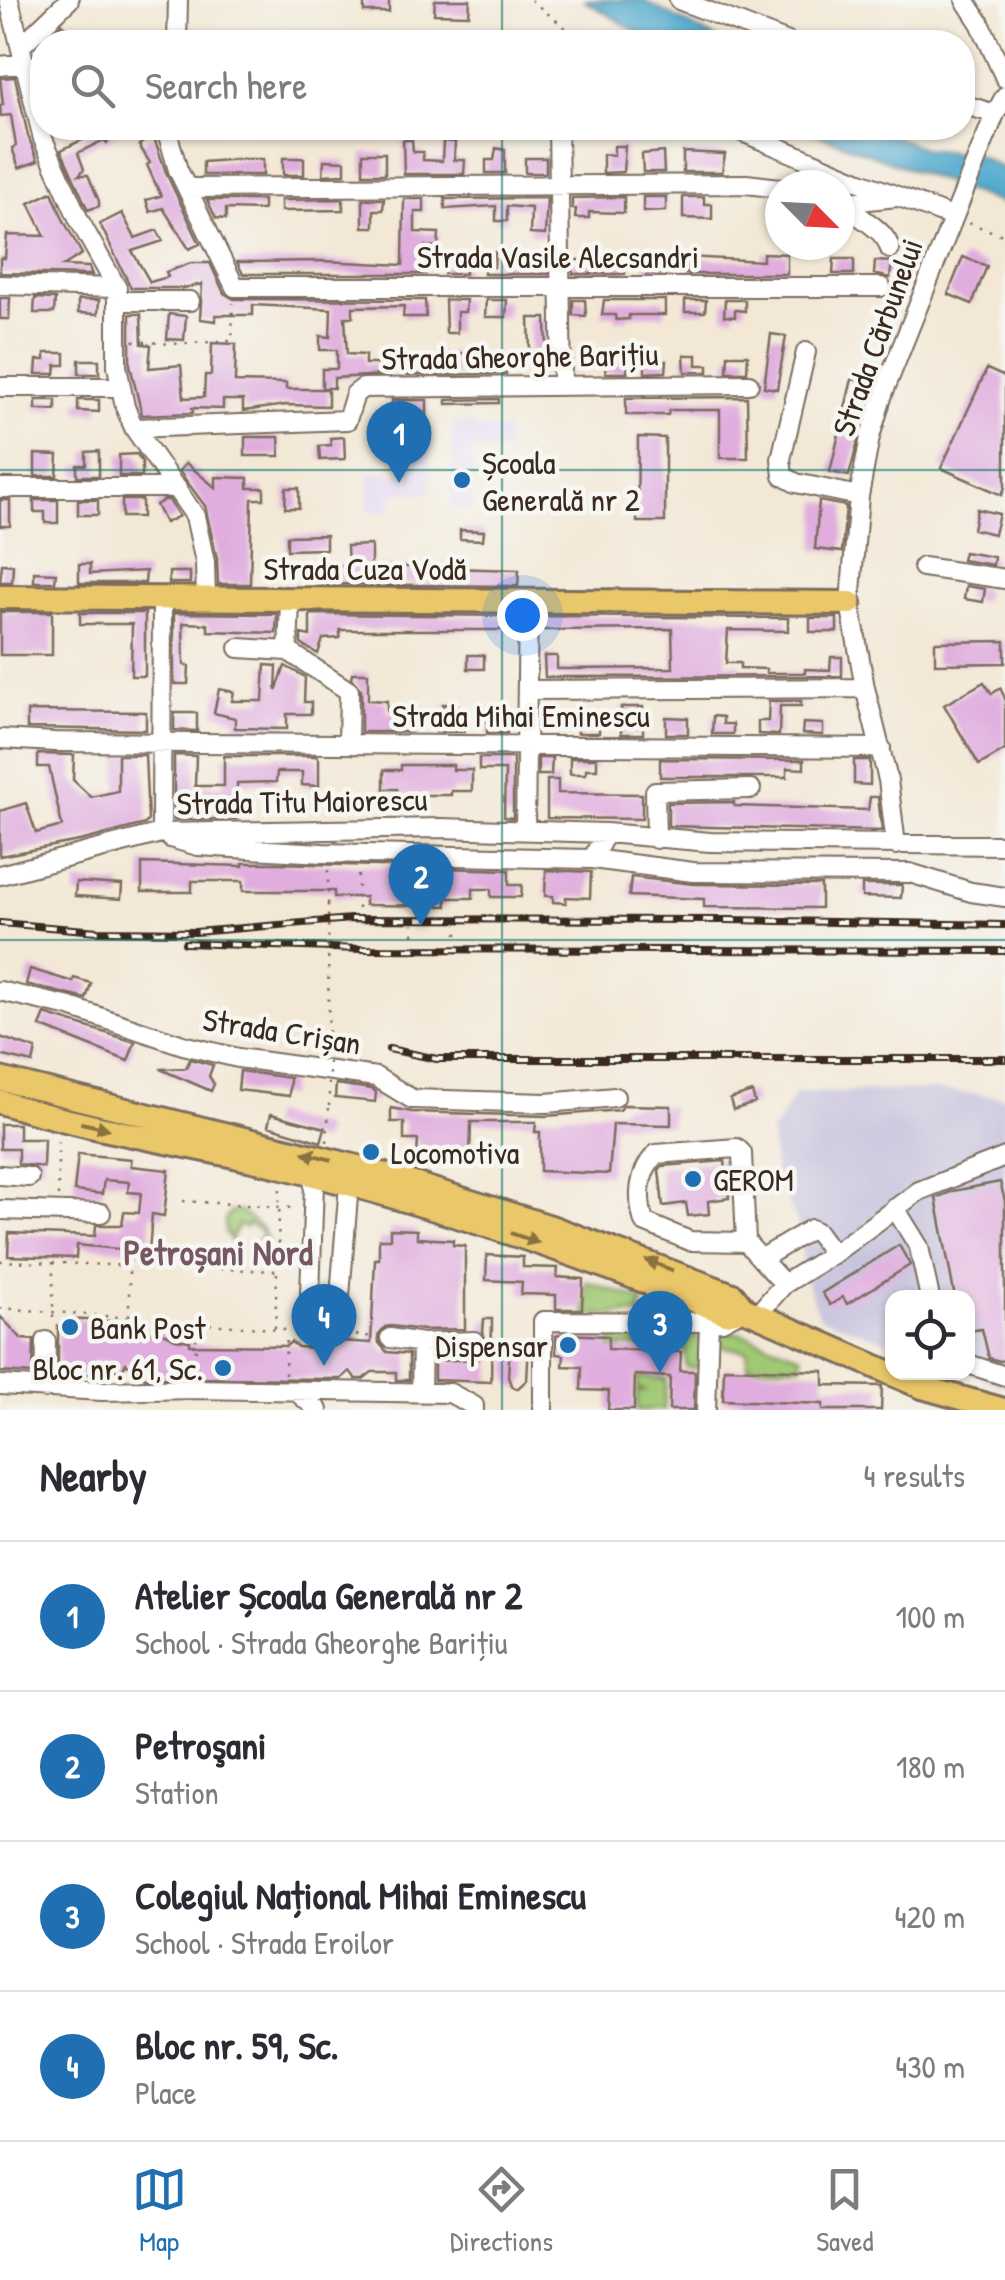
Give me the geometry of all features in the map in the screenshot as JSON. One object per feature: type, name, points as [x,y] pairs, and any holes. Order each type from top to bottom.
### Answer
[{"type":"main road","name":"Strada Cuza Vodă","points":[[0,597],[850,603]]},
{"type":"main road","points":[[0,1079],[266,1153],[311,1174],[468,1219],[726,1313],[751,1312]]},
{"type":"main road","points":[[0,1102],[48,1116],[266,1153],[435,1190],[612,1248],[733,1296],[751,1312],[922,1386],[1004,1410]]},
{"type":"street","points":[[9,0],[30,81]]},
{"type":"street","points":[[44,30],[69,0]]},
{"type":"street","points":[[177,30],[178,0]]},
{"type":"street","points":[[679,0],[727,8],[766,30]]},
{"type":"street","points":[[965,0],[1005,78]]},
{"type":"street","points":[[0,66],[30,47]]},
{"type":"street","name":"Strada Cărbunelui","points":[[896,845],[881,748],[865,688],[850,603],[859,496],[882,394],[1005,96]]},
{"type":"street","points":[[975,111],[992,120]]},
{"type":"street","points":[[43,140],[118,295],[120,387],[134,428],[178,488],[200,532],[206,600]]},
{"type":"street","points":[[169,140],[187,188],[235,287]]},
{"type":"street","points":[[558,140],[562,385]]},
{"type":"street","points":[[762,140],[898,197],[955,210]]},
{"type":"street","points":[[187,188],[765,186]]},
{"type":"street","points":[[855,203],[898,197]]},
{"type":"street","points":[[855,215],[881,232],[890,250]]},
{"type":"street","points":[[0,285],[190,300]]},
{"type":"street","name":"Strada Vasile Alecsandri","points":[[235,287],[881,287]]},
{"type":"street","points":[[806,352],[781,459],[783,476],[796,483],[859,496]]},
{"type":"street","name":"Strada Gheorghe Barițiu","points":[[134,428],[347,420],[355,394],[364,388],[748,384]]},
{"type":"street","points":[[0,387],[120,387]]},
{"type":"street","points":[[0,488],[178,488]]},
{"type":"street","points":[[923,567],[1005,580]]},
{"type":"street","points":[[0,875],[161,832],[162,599]]},
{"type":"street","points":[[288,651],[290,600]]},
{"type":"street","points":[[525,830],[528,602]]},
{"type":"street","points":[[239,648],[288,651],[349,692],[348,744]]},
{"type":"street","points":[[528,690],[865,688]]},
{"type":"street","name":"Strada Mihai Eminescu","points":[[1,738],[161,743],[881,748]]},
{"type":"street","points":[[656,839],[655,791],[751,790]]},
{"type":"street","name":"Strada Titu Maiorescu","points":[[161,832],[525,830],[656,839],[1005,846]]},
{"type":"street","name":"Strada Titu Maiorescu","points":[[161,832],[174,841],[198,846],[328,854],[592,858],[693,872],[910,873],[971,892],[1005,897]]},
{"type":"street","points":[[592,858],[606,833]]},
{"type":"street","name":"Strada Crișan","points":[[0,991],[70,1007],[184,1045],[238,1058],[376,1077],[412,1099],[546,1102],[614,1097]]},
{"type":"street","points":[[746,1242],[690,1240],[644,1222],[640,1180],[647,1163],[656,1154],[737,1148],[742,1153],[746,1242],[784,1284]]},
{"type":"street","points":[[543,1410],[543,1321],[709,1322],[751,1312],[784,1284],[833,1254],[919,1191],[1005,1157]]},
{"type":"street","points":[[311,1174],[314,1185],[310,1294],[315,1300],[334,1300],[340,1296],[349,1184]]},
{"type":"street","points":[[0,1175],[29,1176]]},
{"type":"street","points":[[896,1208],[919,1246],[928,1290]]},
{"type":"street","points":[[0,1210],[101,1212]]},
{"type":"street","points":[[761,1259],[811,1230],[818,1232],[833,1254]]},
{"type":"street","points":[[649,1322],[656,1300],[653,1284]]},
{"type":"street","points":[[706,1410],[709,1322]]},
{"type":"street","points":[[45,1389],[50,1333]]},
{"type":"street","points":[[390,1338],[422,1343],[474,1341]]},
{"type":"street","points":[[421,1393],[422,1343]]},
{"type":"street","points":[[975,1366],[1005,1376]]},
{"type":"street","points":[[0,1385],[45,1389],[450,1394],[474,1406],[474,1410]]},
{"type":"street","points":[[291,1392],[318,1410]]},
{"type":"path","points":[[531,0],[568,30]]},
{"type":"path","points":[[955,210],[1005,236]]},
{"type":"path","points":[[118,340],[172,344],[232,341],[235,287]]},
{"type":"path","points":[[325,1149],[330,1106],[328,854]]},
{"type":"path","points":[[358,854],[358,909]]},
{"type":"path","points":[[413,924],[413,935]]},
{"type":"path","points":[[457,924],[457,935]]},
{"type":"path","points":[[58,1133],[58,1212]]},
{"type":"path","points":[[276,1329],[280,1188]]},
{"type":"path","points":[[183,1201],[308,1209]]},
{"type":"path","points":[[0,1260],[277,1271]]},
{"type":"path","points":[[50,1333],[53,1262]]},
{"type":"path","points":[[128,1318],[130,1265]]},
{"type":"path","points":[[313,1332],[315,1300]]},
{"type":"path","points":[[0,1308],[390,1338]]},
{"type":"path","points":[[286,1330],[291,1392]]},
{"type":"path","points":[[195,1388],[196,1339]]},
{"type":"shaded area","name":"Școala Generală nr 2","points":[[453,423],[473,423],[474,429],[506,430],[506,451],[473,450],[472,510],[450,511]]},
{"type":"shaded area","points":[[412,441],[430,442],[430,493],[392,493],[391,512],[368,512],[369,473],[407,474],[411,469]]},
{"type":"shaded area","points":[[934,1090],[1005,1097],[1005,1387],[975,1375],[975,1290],[885,1290],[885,1341],[819,1317],[805,1278],[799,1227],[775,1175],[771,1133],[796,1093]]},
{"type":"green space","points":[[239,1211],[261,1227],[268,1240],[264,1248],[253,1250],[262,1232],[248,1224],[245,1228],[239,1225],[232,1243],[225,1232],[225,1219],[231,1212]]},
{"type":"green space","points":[[587,1282],[643,1300],[639,1314],[585,1315]]},
{"type":"green space","points":[[612,1332],[707,1338],[701,1368],[686,1367],[685,1349],[621,1346],[618,1365],[610,1363]]},
{"type":"green space","points":[[722,1333],[739,1333],[802,1355],[801,1365],[748,1366],[747,1351],[720,1346],[715,1341]]},
{"type":"green space","points":[[638,1377],[666,1379],[664,1410],[637,1410],[638,1391],[646,1391],[638,1389]]},
{"type":"water","points":[[584,0],[642,0],[699,30],[634,30]]},
{"type":"water","points":[[833,140],[903,140],[925,149],[977,155],[1005,170],[1005,205]]},
{"type":"building","points":[[364,0],[389,0],[389,12],[364,12]]},
{"type":"building","points":[[435,0],[470,0],[469,15],[434,14]]},
{"type":"building","points":[[15,77],[28,136],[38,161],[19,168],[12,148],[16,146],[11,115],[1,116],[0,105],[0,78]]},
{"type":"building","points":[[82,140],[104,140],[78,153],[84,169],[79,175],[88,175],[99,206],[88,210],[61,150]]},
{"type":"building","points":[[155,140],[200,244],[189,249],[163,208],[150,212],[146,200],[161,196],[139,145]]},
{"type":"building","points":[[403,140],[412,140],[413,152],[423,152],[423,160],[442,161],[443,141],[455,142],[454,160],[465,160],[464,174],[404,174]]},
{"type":"building","points":[[614,146],[625,146],[623,172],[603,173],[603,154],[614,155]]},
{"type":"building","points":[[496,148],[505,150],[505,173],[486,173],[486,160],[494,160]]},
{"type":"building","points":[[663,152],[664,172],[643,172],[642,154]]},
{"type":"building","points":[[683,152],[725,154],[722,172],[683,172]]},
{"type":"building","points":[[363,153],[385,153],[385,174],[363,174]]},
{"type":"building","points":[[283,158],[304,158],[304,175],[283,175]]},
{"type":"building","points":[[525,158],[546,158],[546,173],[525,173]]},
{"type":"building","points":[[263,159],[263,175],[203,175],[203,162]]},
{"type":"building","points":[[324,160],[345,161],[345,174],[323,175]]},
{"type":"building","points":[[52,192],[82,254],[63,266],[89,267],[92,275],[0,273],[7,235],[45,236],[29,203]]},
{"type":"building","points":[[624,197],[624,213],[589,212],[589,218],[575,218],[576,209],[572,209],[572,198]]},
{"type":"building","points":[[643,197],[666,197],[666,211],[643,212]]},
{"type":"building","points":[[683,197],[704,197],[704,204],[712,204],[712,219],[683,218]]},
{"type":"building","points":[[547,198],[545,235],[530,234],[531,208],[507,206],[507,221],[496,221],[496,206],[445,209],[445,199]]},
{"type":"building","points":[[343,199],[343,210],[281,211],[281,200]]},
{"type":"building","points":[[363,199],[384,199],[383,210],[374,210],[374,227],[363,227]]},
{"type":"building","points":[[404,199],[424,199],[424,212],[415,212],[415,232],[439,233],[438,247],[425,246],[425,274],[243,274],[237,262],[403,265]]},
{"type":"building","points":[[207,200],[263,200],[263,210],[226,209],[226,219],[216,218]]},
{"type":"building","points":[[122,213],[135,238],[157,230],[163,241],[132,251],[150,282],[168,277],[166,272],[191,263],[210,263],[224,293],[234,299],[425,300],[426,317],[403,317],[404,306],[353,307],[353,317],[345,317],[347,354],[365,355],[365,364],[385,364],[385,375],[334,378],[334,388],[322,388],[322,369],[337,369],[337,350],[320,350],[320,336],[330,337],[331,309],[253,305],[253,315],[216,315],[216,321],[200,319],[202,284],[131,288],[100,224]]},
{"type":"building","points":[[495,252],[507,252],[507,258],[546,257],[548,274],[484,274],[484,267],[494,267]]},
{"type":"building","points":[[763,253],[765,260],[787,260],[787,274],[686,274],[686,257],[763,261]]},
{"type":"building","points":[[444,256],[465,263],[465,274],[444,274]]},
{"type":"building","points":[[963,257],[987,266],[972,304],[948,294]]},
{"type":"building","points":[[573,260],[625,260],[625,274],[573,274]]},
{"type":"building","points":[[646,260],[665,260],[665,274],[646,274]]},
{"type":"building","points":[[834,260],[854,260],[854,274],[833,274]]},
{"type":"building","points":[[875,261],[892,262],[890,278],[874,274]]},
{"type":"building","points":[[0,298],[10,298],[9,319],[0,319]]},
{"type":"building","points":[[35,298],[55,299],[54,313],[34,313]]},
{"type":"building","points":[[78,300],[99,300],[98,314],[78,313]]},
{"type":"building","points":[[445,300],[466,300],[465,312],[457,312],[457,333],[446,333]]},
{"type":"building","points":[[486,300],[507,300],[506,317],[485,317]]},
{"type":"building","points":[[573,300],[585,300],[586,316],[573,315]]},
{"type":"building","points":[[604,300],[665,300],[665,315],[629,315],[629,319],[616,320],[615,315],[602,315]]},
{"type":"building","points":[[685,300],[706,300],[705,312],[685,312]]},
{"type":"building","points":[[725,300],[745,300],[745,311],[735,310],[735,317],[724,316]]},
{"type":"building","points":[[130,314],[141,314],[142,344],[151,345],[149,368],[181,365],[184,398],[204,397],[205,375],[211,375],[212,343],[236,344],[235,382],[286,383],[286,389],[328,389],[328,406],[286,405],[243,411],[243,400],[223,400],[223,409],[192,408],[193,413],[142,415],[130,365]]},
{"type":"building","points":[[169,314],[186,316],[184,340],[167,339]]},
{"type":"building","points":[[529,318],[546,318],[547,351],[530,352]]},
{"type":"building","points":[[771,334],[786,336],[777,389],[764,387]]},
{"type":"building","points":[[602,350],[630,350],[627,373],[606,373]]},
{"type":"building","points":[[45,353],[65,353],[65,365],[56,365],[55,374],[36,374],[37,360],[45,360]]},
{"type":"building","points":[[447,353],[507,354],[506,374],[406,375],[406,357],[447,358]]},
{"type":"building","points":[[684,355],[697,355],[697,365],[708,365],[708,372],[685,372]]},
{"type":"building","points":[[728,355],[748,355],[747,372],[727,372]]},
{"type":"building","points":[[79,360],[99,360],[99,374],[79,374]]},
{"type":"building","points":[[645,361],[667,361],[666,372],[645,373]]},
{"type":"building","points":[[987,369],[1005,377],[1002,495],[941,468]]},
{"type":"building","points":[[852,379],[873,383],[849,476],[830,472]]},
{"type":"building","points":[[747,397],[748,458],[720,458],[720,410],[626,415],[626,398]]},
{"type":"building","points":[[499,399],[499,403],[447,404],[447,400]]},
{"type":"building","points":[[36,400],[56,400],[56,410],[36,410]]},
{"type":"building","points":[[78,400],[99,400],[99,412],[78,411]]},
{"type":"building","points":[[392,400],[427,400],[427,415],[420,416],[420,422],[400,421],[400,416],[392,416]]},
{"type":"building","points":[[245,437],[279,437],[280,456],[245,456]]},
{"type":"building","points":[[344,437],[345,459],[320,460],[319,446],[331,445],[330,438]]},
{"type":"building","points":[[638,437],[665,438],[665,522],[637,522]]},
{"type":"building","points":[[99,451],[99,476],[77,476],[77,465],[86,465],[86,452]]},
{"type":"building","points":[[35,454],[58,455],[57,476],[35,476]]},
{"type":"building","points":[[137,454],[142,462],[142,476],[119,476],[119,455]]},
{"type":"building","points":[[186,463],[216,488],[216,477],[248,478],[248,488],[264,488],[264,499],[252,499],[250,584],[218,584],[217,559],[205,506],[179,471]]},
{"type":"building","points":[[286,488],[299,488],[299,508],[285,508]]},
{"type":"building","points":[[0,500],[10,500],[10,526],[0,526]]},
{"type":"building","points":[[34,500],[58,500],[58,523],[45,523],[45,512],[34,512]]},
{"type":"building","points":[[78,500],[98,500],[98,515],[78,515]]},
{"type":"building","points":[[122,500],[142,500],[142,517],[122,517]]},
{"type":"building","points":[[169,500],[179,516],[165,523],[156,505]]},
{"type":"building","points":[[819,501],[846,506],[842,552],[815,549]]},
{"type":"building","points":[[977,509],[999,514],[994,534],[973,529]]},
{"type":"building","points":[[460,530],[484,531],[483,540],[460,539]]},
{"type":"building","points":[[326,535],[326,549],[287,550],[287,536]]},
{"type":"building","points":[[371,545],[371,566],[519,570],[518,586],[320,584],[317,565],[348,566],[347,546]]},
{"type":"building","points":[[964,552],[994,557],[993,565],[962,560]]},
{"type":"building","points":[[2,564],[13,565],[12,582],[0,582]]},
{"type":"building","points":[[79,564],[90,564],[90,574],[146,571],[145,583],[79,583]]},
{"type":"building","points":[[34,572],[56,573],[55,582],[34,582]]},
{"type":"building","points":[[169,572],[190,572],[190,583],[169,583]]},
{"type":"building","points":[[966,586],[985,589],[983,602],[964,599]]},
{"type":"building","points":[[0,612],[52,612],[52,655],[0,655]]},
{"type":"building","points":[[80,613],[145,613],[145,676],[131,676],[132,624],[80,624]]},
{"type":"building","points":[[174,613],[277,614],[276,633],[208,631],[208,624],[183,623],[188,684],[174,684]]},
{"type":"building","points":[[310,614],[515,616],[515,630],[340,630],[340,638],[323,639],[318,654],[301,644],[301,634],[310,636]]},
{"type":"building","points":[[540,616],[788,618],[788,631],[728,630],[726,663],[766,669],[766,673],[805,673],[805,669],[830,670],[831,657],[842,657],[842,676],[545,677],[544,656],[557,656],[557,669],[673,668],[672,629],[540,630]]},
{"type":"building","points":[[810,618],[837,618],[837,632],[810,632]]},
{"type":"building","points":[[1005,641],[1005,663],[935,664],[935,642]]},
{"type":"building","points":[[468,655],[484,655],[484,669],[468,669]]},
{"type":"building","points":[[265,665],[277,666],[276,691],[285,666],[305,677],[304,702],[311,702],[311,714],[287,714],[287,729],[235,728],[235,718],[214,713],[219,689],[234,692],[232,701],[263,701]]},
{"type":"building","points":[[352,673],[368,673],[368,700],[387,701],[387,712],[412,713],[411,732],[361,732],[361,690],[351,678]]},
{"type":"building","points":[[984,682],[992,694],[1000,688],[1005,698],[1005,750],[979,765],[944,705]]},
{"type":"building","points":[[769,701],[801,701],[801,706],[780,706],[779,735],[758,734],[758,721],[768,721]]},
{"type":"building","points":[[443,704],[458,705],[458,713],[466,714],[464,732],[436,732],[437,715],[442,716]]},
{"type":"building","points":[[621,707],[643,707],[643,734],[621,734]]},
{"type":"building","points":[[27,711],[146,712],[146,730],[27,728]]},
{"type":"building","points":[[174,713],[197,713],[197,731],[174,730]]},
{"type":"building","points":[[587,714],[599,714],[599,733],[577,733],[577,721],[587,721]]},
{"type":"building","points":[[713,716],[723,717],[723,724],[733,724],[733,734],[712,734]]},
{"type":"building","points":[[666,717],[688,718],[688,734],[666,734]]},
{"type":"building","points":[[488,718],[507,718],[507,733],[487,733]]},
{"type":"building","points":[[803,723],[823,724],[823,735],[802,734]]},
{"type":"building","points":[[38,754],[74,755],[73,780],[91,797],[118,791],[118,755],[145,755],[148,820],[84,840],[0,856],[0,811],[26,803],[36,833],[62,826],[49,767],[38,767]]},
{"type":"building","points":[[174,755],[196,756],[195,786],[224,786],[224,756],[316,756],[319,786],[302,785],[302,772],[277,772],[276,782],[237,783],[237,819],[174,820]]},
{"type":"building","points":[[479,758],[513,758],[513,818],[504,817],[505,770],[479,770]]},
{"type":"building","points":[[538,758],[552,758],[551,775],[538,775]]},
{"type":"building","points":[[570,758],[597,758],[597,769],[570,774]]},
{"type":"building","points":[[660,759],[804,760],[804,769],[787,768],[787,777],[660,777]]},
{"type":"building","points":[[854,760],[870,760],[870,785],[854,784]]},
{"type":"building","points":[[401,765],[453,765],[453,770],[472,770],[472,791],[397,795],[397,789],[384,789],[384,770],[401,770]]},
{"type":"building","points":[[547,780],[558,780],[558,793],[642,794],[642,819],[547,818]]},
{"type":"building","points":[[870,797],[878,797],[882,831],[668,826],[668,803],[734,802],[734,806],[868,810]]},
{"type":"building","points":[[142,863],[509,870],[509,885],[522,885],[521,897],[491,897],[491,889],[473,889],[473,898],[446,898],[447,906],[365,905],[365,897],[334,897],[334,891],[243,891],[243,881],[192,881],[192,892],[142,892]]},
{"type":"building","points":[[546,870],[591,872],[590,898],[566,897],[566,903],[553,902],[553,896],[545,896]]},
{"type":"building","points":[[631,877],[693,884],[821,885],[821,908],[704,907],[704,899],[629,896]]},
{"type":"building","points":[[76,882],[122,885],[121,899],[75,896]]},
{"type":"building","points":[[862,885],[902,885],[901,898],[862,897]]},
{"type":"building","points":[[30,969],[73,982],[74,978],[91,983],[86,999],[26,984]]},
{"type":"building","points":[[45,1014],[135,1042],[128,1061],[40,1026]]},
{"type":"building","points":[[0,1037],[36,1049],[33,1063],[0,1055]]},
{"type":"building","points":[[190,1059],[213,1065],[209,1076],[214,1084],[211,1091],[160,1069],[186,1068]]},
{"type":"building","points":[[240,1071],[290,1078],[289,1096],[238,1090]]},
{"type":"building","points":[[336,1084],[372,1089],[376,1092],[375,1102],[335,1098]]},
{"type":"building","points":[[752,1092],[755,1103],[733,1110],[730,1099]]},
{"type":"building","points":[[624,1105],[671,1106],[671,1125],[613,1124],[609,1174],[540,1171],[540,1132],[535,1132],[536,1122],[471,1122],[470,1155],[417,1155],[418,1140],[404,1140],[404,1122],[391,1122],[391,1108],[546,1116],[620,1110]]},
{"type":"building","points":[[271,1114],[325,1128],[321,1142],[268,1126]]},
{"type":"building","points":[[0,1124],[19,1124],[19,1139],[44,1139],[43,1167],[18,1164],[18,1149],[0,1149]]},
{"type":"building","points":[[78,1154],[131,1159],[131,1166],[169,1170],[164,1216],[152,1214],[149,1252],[77,1245],[76,1258],[8,1256],[9,1233],[95,1236],[96,1225],[122,1225],[124,1212],[139,1213],[141,1193],[128,1192],[129,1182],[104,1180],[102,1194],[74,1191]]},
{"type":"building","name":"GEROM","points":[[725,1161],[729,1198],[708,1201],[709,1214],[688,1216],[686,1203],[663,1206],[659,1170],[662,1166]]},
{"type":"building","points":[[1000,1182],[1005,1201],[1005,1360],[989,1358],[982,1329],[975,1330],[975,1290],[953,1290],[936,1198]]},
{"type":"building","points":[[390,1229],[417,1230],[417,1238],[453,1240],[453,1245],[465,1246],[465,1329],[391,1326],[378,1335],[387,1352],[409,1354],[409,1380],[396,1380],[396,1372],[372,1372],[356,1379],[350,1371],[341,1379],[145,1378],[126,1363],[120,1374],[107,1362],[92,1361],[91,1374],[58,1374],[58,1326],[66,1326],[66,1319],[131,1322],[141,1332],[166,1334],[190,1341],[190,1345],[286,1346],[291,1342],[298,1347],[317,1348],[329,1337],[371,1343],[375,1259],[379,1259],[379,1239],[390,1239]]},
{"type":"building","points":[[899,1245],[910,1265],[847,1304],[843,1297],[830,1305],[822,1293]]},
{"type":"building","points":[[487,1255],[523,1257],[523,1267],[558,1268],[557,1277],[583,1279],[582,1309],[556,1309],[556,1295],[521,1294],[522,1282],[486,1280]]},
{"type":"building","points":[[0,1316],[22,1339],[34,1340],[33,1374],[0,1372]]},
{"type":"building","points":[[484,1319],[492,1319],[491,1382],[434,1380],[434,1361],[478,1359],[486,1342]]},
{"type":"building","points":[[556,1336],[608,1336],[608,1349],[681,1352],[680,1371],[695,1371],[694,1410],[669,1410],[670,1377],[635,1375],[634,1410],[608,1410],[609,1391],[581,1390],[582,1367],[563,1366],[564,1355],[556,1354]]},
{"type":"building","points":[[510,1342],[529,1343],[527,1380],[517,1389],[508,1377]]},
{"type":"building","points":[[724,1368],[824,1371],[824,1385],[882,1386],[881,1410],[823,1410],[823,1404],[723,1400]]},
{"type":"railway","points":[[0,923],[98,931],[195,932],[351,919],[1005,925]]},
{"type":"railway","points":[[185,943],[361,949],[1005,951]]},
{"type":"railway","points":[[389,1049],[437,1059],[1005,1059]]},
{"type":"place","name":"Școala Generală nr 2","points":[[462,480]]},
{"type":"place","name":"Atelier Școala Generală nr 2","points":[[399,483]]},
{"type":"place","name":"Petroşani","points":[[421,926]]},
{"type":"place","name":"Locomotiva","points":[[371,1152]]},
{"type":"place","name":"GEROM","points":[[693,1179]]},
{"type":"place","name":"Bank Post","points":[[70,1327]]},
{"type":"place","name":"Dispensar","points":[[568,1345]]},
{"type":"place","name":"Bloc nr. 59, Sc.","points":[[324,1366]]},
{"type":"place","name":"Bloc nr. 61, Sc.","points":[[223,1368]]},
{"type":"place","name":"Colegiul Național Mihai Eminescu","points":[[660,1373]]},
{"type":"district","name":"Petroșani Nord","points":[[218,1252]]}]
